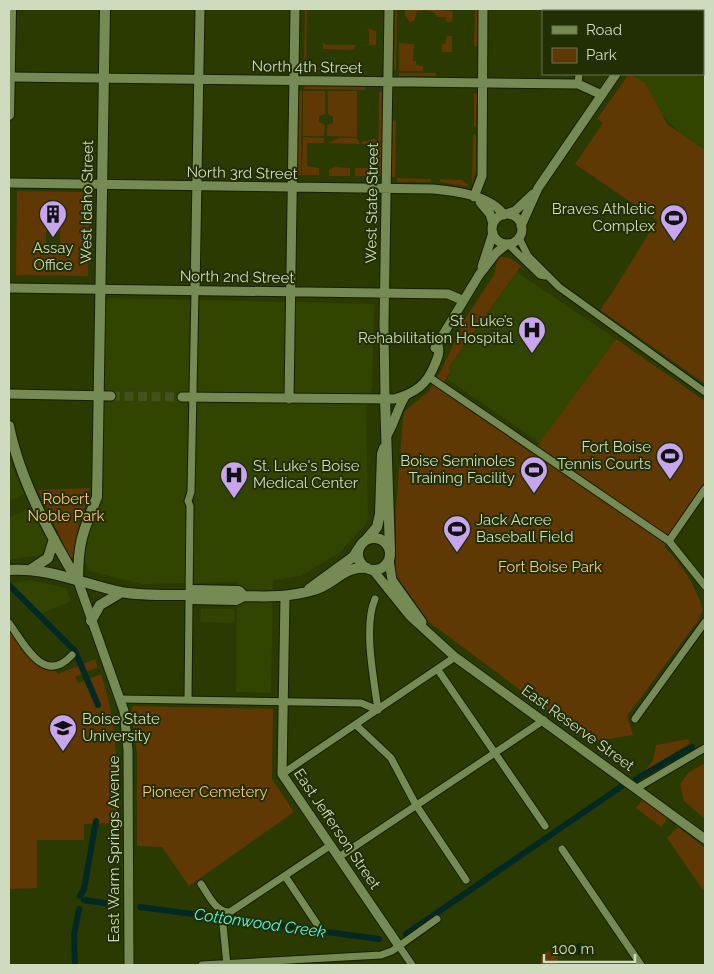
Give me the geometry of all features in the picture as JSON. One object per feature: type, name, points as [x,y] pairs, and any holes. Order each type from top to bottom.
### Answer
[{"type":"main road","points":[[9,115],[10,9]]},
{"type":"main road","name":"West Idaho Street","points":[[78,581],[78,547],[88,516],[97,497],[105,9]]},
{"type":"main road","points":[[9,570],[30,570],[63,575],[78,581],[142,595],[190,595],[192,599],[236,600],[244,596],[285,597],[305,593],[319,588],[349,570],[382,568],[390,555],[387,517],[389,464],[386,440],[385,398]]},
{"type":"main road","name":"East Warm Springs Avenue","points":[[9,426],[13,446],[54,539],[78,581]]},
{"type":"main road","points":[[305,593],[353,557],[377,527],[380,514],[382,454],[386,440]]},
{"type":"main road","points":[[30,570],[48,558],[54,539]]},
{"type":"main road","points":[[363,544],[381,540],[390,555]]},
{"type":"main road","points":[[363,544],[360,561],[370,569]]},
{"type":"main road","points":[[91,621],[100,606],[122,592]]},
{"type":"street","points":[[188,700],[190,506],[188,501],[192,492],[200,9]]},
{"type":"street","points":[[289,399],[295,9]]},
{"type":"street","name":"West State Street","points":[[385,398],[384,293],[389,9]]},
{"type":"street","points":[[483,9],[482,176],[474,197],[486,208],[497,240],[508,244],[540,275],[545,276],[579,303],[705,392]]},
{"type":"street","points":[[578,75],[578,84]]},
{"type":"street","points":[[479,275],[493,228],[505,215],[520,207],[538,188],[615,75]]},
{"type":"street","name":"North 4th Street","points":[[9,77],[578,84],[602,95]]},
{"type":"street","name":"North 3rd Street","points":[[9,182],[433,189],[474,197],[487,202],[505,215]]},
{"type":"street","points":[[538,188],[521,226],[519,238],[528,256],[544,271],[545,276]]},
{"type":"street","points":[[505,215],[516,217],[521,226]]},
{"type":"street","points":[[386,440],[392,428],[396,411],[405,396],[424,374],[434,349],[462,300],[496,253],[519,238]]},
{"type":"street","name":"North 2nd Street","points":[[9,288],[448,294],[462,300]]},
{"type":"street","points":[[182,397],[289,399],[405,396],[421,387],[429,377],[440,350],[438,344]]},
{"type":"street","points":[[429,377],[670,541],[705,586]]},
{"type":"street","points":[[9,394],[111,396]]},
{"type":"street","points":[[670,541],[705,489]]},
{"type":"street","name":"East Reserve Street","points":[[390,555],[392,580],[434,639]]},
{"type":"street","name":"East Reserve Street","points":[[370,569],[410,616],[455,657],[705,839]]},
{"type":"street","name":"East Warm Springs Avenue","points":[[78,581],[121,699],[128,750],[129,965]]},
{"type":"street","name":"East Jefferson Street","points":[[285,597],[282,774],[399,946]]},
{"type":"street","points":[[375,599],[372,606],[370,648],[378,710]]},
{"type":"street","points":[[635,720],[705,622]]},
{"type":"street","points":[[9,623],[38,661],[46,667],[52,668],[66,662],[72,655]]},
{"type":"street","points":[[282,774],[455,657]]},
{"type":"street","points":[[438,670],[545,826]]},
{"type":"street","points":[[121,699],[361,703],[378,710]]},
{"type":"street","points":[[339,857],[544,720]]},
{"type":"street","points":[[356,725],[381,746],[391,758],[416,805],[466,880]]},
{"type":"street","points":[[637,788],[705,748]]},
{"type":"street","points":[[201,884],[216,906],[226,912],[235,909],[331,845]]},
{"type":"street","points":[[562,849],[641,965]]},
{"type":"street","points":[[285,876],[319,927]]},
{"type":"street","points":[[202,965],[322,962],[368,957],[386,953],[399,946],[437,919]]},
{"type":"street","points":[[223,924],[227,965]]},
{"type":"street","points":[[399,946],[412,965]]},
{"type":"shaded area","points":[[705,9],[705,150],[679,132],[625,77],[626,75],[704,75],[704,10],[670,10]]},
{"type":"shaded area","name":"St. Luke’s Rehabilitation Hospital","points":[[517,272],[616,339],[540,443],[447,379],[451,371],[448,368]]},
{"type":"shaded area","name":"St. Luke's Boise Medical Center","points":[[110,298],[374,304],[372,388],[366,411],[368,518],[364,526],[340,552],[301,576],[273,580],[271,693],[236,692],[237,582],[141,584],[89,571],[85,561],[86,533],[99,507],[103,492],[103,302]]},
{"type":"shaded area","points":[[9,458],[24,494],[9,501]]},
{"type":"shaded area","points":[[31,508],[47,539],[48,546],[41,555],[9,560],[9,518]]},
{"type":"shaded area","points":[[30,580],[66,588],[71,601],[41,614],[9,584]]},
{"type":"shaded area","points":[[201,609],[234,609],[234,623],[200,622]]},
{"type":"green space","points":[[305,9],[307,9],[306,70],[304,70]]},
{"type":"green space","points":[[395,9],[397,9],[396,70],[394,70]]},
{"type":"green space","points":[[405,9],[423,9],[423,11],[417,11],[414,21],[410,22],[405,16]]},
{"type":"green space","points":[[427,9],[453,11],[452,22],[446,22],[446,17],[437,17],[434,12],[427,11]]},
{"type":"green space","points":[[475,9],[478,9],[478,46],[474,46]]},
{"type":"green space","points":[[705,9],[704,12],[704,10],[670,10]]},
{"type":"green space","points":[[704,16],[705,17],[704,36]]},
{"type":"green space","points":[[367,28],[376,31],[376,45],[357,46],[369,45],[369,31]]},
{"type":"green space","points":[[447,36],[452,36],[452,52],[442,52],[442,44],[445,44]]},
{"type":"green space","points":[[323,42],[326,45],[355,45],[354,50],[323,49]]},
{"type":"green space","points":[[399,43],[414,44],[413,61],[416,61],[416,65],[423,66],[423,71],[399,71]]},
{"type":"green space","points":[[311,63],[314,68],[347,68],[349,63],[350,71],[311,70]]},
{"type":"green space","points":[[399,73],[436,73],[436,76],[399,76]]},
{"type":"green space","name":"Braves Athletic Complex","points":[[628,75],[631,75],[645,83],[667,124],[705,150],[705,384],[600,310],[657,220],[575,164],[603,123],[597,119]]},
{"type":"green space","points":[[305,85],[365,87],[365,90],[304,89]]},
{"type":"green space","points":[[302,90],[301,175],[297,175],[299,91]]},
{"type":"green space","points":[[303,91],[325,91],[325,114],[319,116],[319,122],[325,125],[324,136],[303,136]]},
{"type":"green space","points":[[328,91],[357,91],[357,137],[327,136],[327,125],[333,123],[333,117],[328,114]]},
{"type":"green space","points":[[379,92],[383,92],[381,176],[378,176]]},
{"type":"green space","points":[[474,93],[477,94],[476,126],[474,127]]},
{"type":"green space","points":[[396,120],[395,177],[391,177],[393,121]]},
{"type":"green space","points":[[473,134],[476,135],[476,170],[472,184]]},
{"type":"green space","points":[[303,137],[324,138],[324,143],[307,143],[307,166],[319,168],[319,175],[302,175]]},
{"type":"green space","points":[[339,138],[357,138],[360,144],[327,143]]},
{"type":"green space","points":[[371,139],[376,139],[376,176],[355,176],[355,168],[371,168],[372,144],[362,144],[362,141],[370,141]]},
{"type":"green space","points":[[336,167],[350,168],[350,176],[329,176],[329,169]]},
{"type":"green space","points":[[397,178],[431,179],[431,182],[397,182]]},
{"type":"green space","points":[[440,179],[462,180],[470,187],[440,182]]},
{"type":"green space","points":[[17,191],[90,192],[88,276],[16,275]],"holes":[[[46,231],[60,231],[60,246],[46,246]]]},
{"type":"green space","name":"Fort Boise Park","points":[[501,257],[510,258],[521,266],[448,368],[451,371],[439,389],[532,453],[616,339],[705,401],[705,481],[664,547],[677,560],[688,576],[703,610],[697,622],[627,716],[633,735],[590,742],[429,622],[396,575],[396,508],[405,411],[429,391],[442,369],[465,319],[494,275],[497,261]]},
{"type":"green space","name":"Robert Noble Park","points":[[90,488],[88,500],[79,521],[73,557],[70,558],[38,490]]},
{"type":"green space","name":"Boise State University","points":[[9,626],[47,668],[51,666],[58,674],[95,659],[98,667],[75,677],[78,683],[101,674],[107,692],[114,729],[118,823],[84,824],[84,840],[37,840],[37,888],[9,889]]},
{"type":"green space","name":"Pioneer Cemetery","points":[[133,706],[273,709],[272,779],[294,812],[189,886],[162,847],[137,846],[137,753],[131,710]]},
{"type":"green space","points":[[688,739],[690,743],[646,769],[653,760],[656,745]]},
{"type":"green space","points":[[705,763],[705,819],[684,801],[680,784],[689,772]]},
{"type":"green space","points":[[643,799],[668,818],[661,827],[636,808]]},
{"type":"green space","points":[[678,827],[705,848],[705,888],[703,890],[667,838]]},
{"type":"green space","points":[[548,951],[558,956],[557,965],[541,965],[541,956]]},
{"type":"water","points":[[580,943],[586,949],[580,955],[574,949]]},
{"type":"waterway","points":[[9,585],[75,651],[98,705]]},
{"type":"waterway","name":"Cottonwood Creek","points":[[636,779],[692,747]]},
{"type":"waterway","points":[[406,934],[622,786]]},
{"type":"waterway","points":[[80,896],[84,889],[96,821]]},
{"type":"waterway","name":"Cottonwood Creek","points":[[84,900],[117,905]]},
{"type":"waterway","name":"Cottonwood Creek","points":[[140,907],[379,939]]},
{"type":"waterway","points":[[75,965],[74,935],[79,909]]},
{"type":"tunnel","points":[[111,396],[182,397]]},
{"type":"place","name":"Assay Office","points":[[53,238]]},
{"type":"place","name":"Braves Athletic Complex","points":[[674,242]]},
{"type":"place","name":"St. Luke’s Rehabilitation Hospital","points":[[532,354]]},
{"type":"place","name":"Fort Boise Tennis Courts","points":[[670,480]]},
{"type":"place","name":"Boise Seminoles Training Facility","points":[[534,494]]},
{"type":"place","name":"St. Luke's Boise Medical Center","points":[[234,499]]},
{"type":"place","name":"Jack Acree Baseball Field","points":[[457,553]]},
{"type":"place","name":"Boise State University","points":[[63,752]]}]
